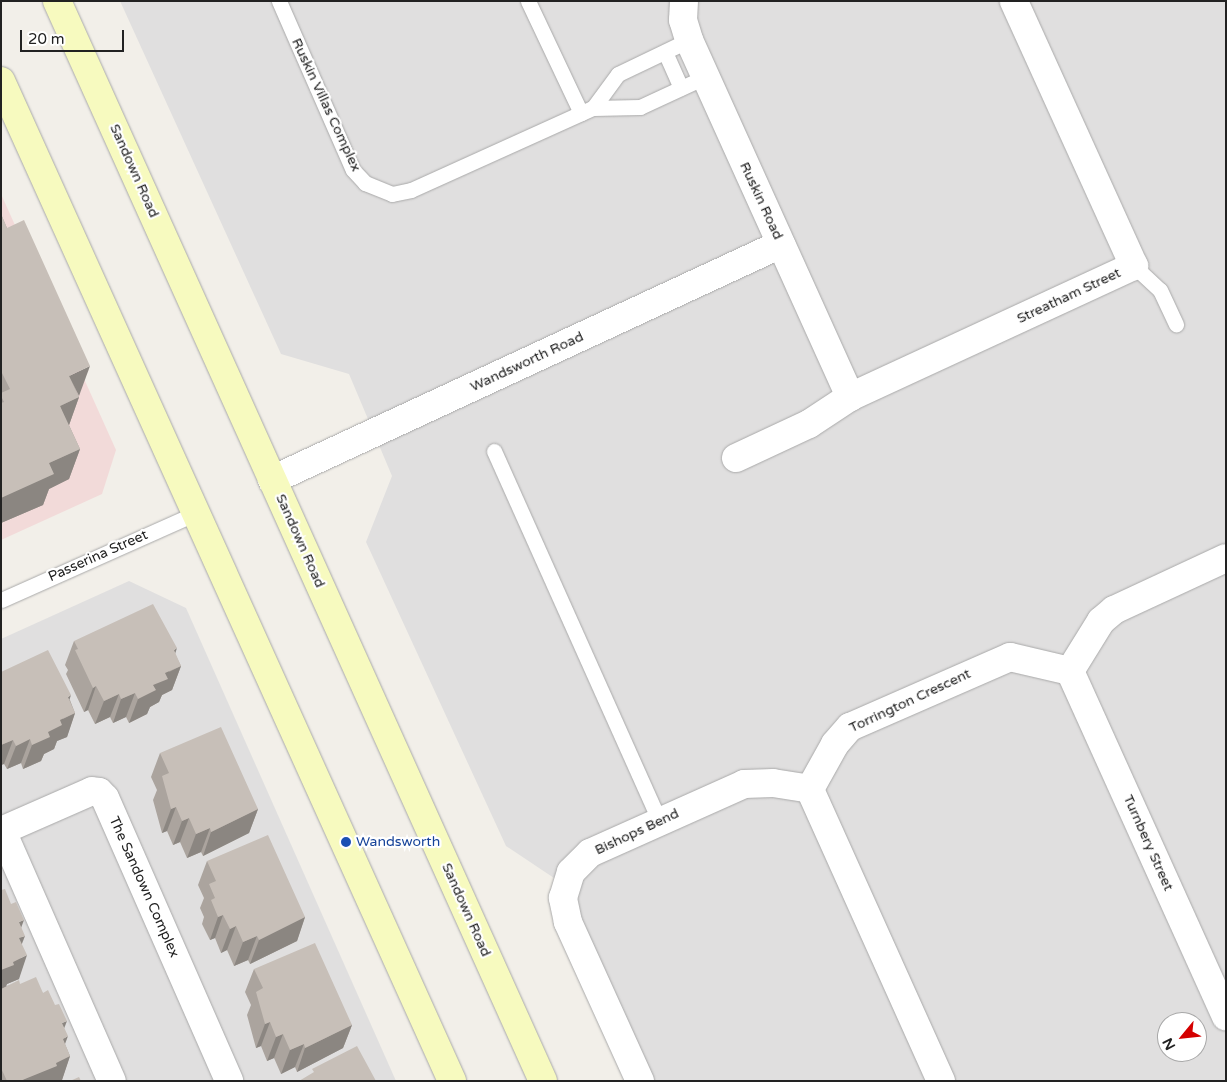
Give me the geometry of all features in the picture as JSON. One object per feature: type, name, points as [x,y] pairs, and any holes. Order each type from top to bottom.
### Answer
[{"type":"main road","name":"Sandown Road","points":[[57,1],[543,1081]]},
{"type":"main road","points":[[1,81],[452,1081]]},
{"type":"street","name":"Ruskin Road","points":[[684,1],[684,20],[689,40],[693,82],[781,244],[850,398]]},
{"type":"street","name":"Streatham Street","points":[[736,458],[810,424],[850,398],[1134,266],[1014,1]]},
{"type":"street","name":"Wandsworth Road","points":[[272,480],[781,244]]},
{"type":"street","points":[[1070,670],[1101,621],[1114,610],[1226,558]]},
{"type":"street","name":"Torrington Crescent","points":[[810,789],[835,744],[850,727],[1010,658],[1070,670]]},
{"type":"street","name":"Turnbery Street","points":[[1070,670],[1226,1016]]},
{"type":"street","name":"Bishops Bend","points":[[640,1081],[568,922],[563,898],[571,872],[590,853],[744,784],[773,783],[810,789]]},
{"type":"street","points":[[810,789],[941,1081]]},
{"type":"street","name":"The Sandown Complex","points":[[112,1081],[2,831],[92,792],[99,792],[105,798],[229,1081]]},
{"type":"lane","name":"Ruskin Villas Complex","points":[[279,1],[352,170],[365,183],[379,191],[392,194],[411,190],[587,111],[640,107],[693,82]]},
{"type":"lane","points":[[528,1],[587,111]]},
{"type":"lane","name":"Ruskin Villas Complex","points":[[587,111],[618,74],[689,40]]},
{"type":"lane","points":[[665,52],[693,82]]},
{"type":"lane","points":[[1134,266],[1160,290],[1176,324]]},
{"type":"lane","points":[[494,451],[660,822]]},
{"type":"lane","name":"Passerina Street","points":[[1,600],[196,513]]},
{"type":"shaded area","points":[[120,1],[1226,1],[1226,1081],[635,1081],[560,882],[506,846],[366,542],[392,476],[349,374],[281,354]]},
{"type":"shaded area","points":[[1,194],[116,450],[102,494],[1,540]]},
{"type":"shaded area","points":[[129,581],[186,608],[396,1081],[1,1081],[1,639]]},
{"type":"building","points":[[1,214],[7,228],[24,220],[90,366],[69,376],[79,397],[60,406],[80,449],[49,463],[54,474],[1,498],[1,403],[4,402],[1,393],[10,389],[1,371]]},
{"type":"building","points":[[153,604],[177,648],[174,650],[181,666],[165,673],[168,679],[153,685],[156,690],[138,699],[135,693],[121,699],[119,694],[104,701],[96,686],[93,688],[75,650],[78,649],[74,641]]},
{"type":"building","points":[[48,650],[71,695],[68,697],[75,713],[60,720],[62,725],[48,732],[50,737],[32,745],[30,739],[16,746],[13,740],[1,745],[1,672]]},
{"type":"building","points":[[221,727],[258,809],[211,832],[210,828],[196,834],[189,818],[182,821],[176,807],[171,809],[162,776],[169,773],[160,753]]},
{"type":"building","points":[[268,835],[305,917],[259,940],[257,936],[243,942],[236,926],[230,929],[223,915],[218,917],[211,900],[215,898],[209,884],[216,881],[207,861]]},
{"type":"building","points":[[5,889],[11,904],[16,902],[24,920],[19,922],[25,936],[19,938],[27,955],[13,962],[14,965],[1,970],[1,890]]},
{"type":"building","points":[[315,943],[352,1025],[305,1048],[304,1044],[290,1050],[283,1034],[276,1037],[270,1022],[265,1024],[256,992],[263,988],[254,969]]},
{"type":"building","points":[[36,977],[43,993],[48,990],[55,1005],[59,1004],[67,1021],[62,1023],[68,1036],[63,1039],[70,1056],[56,1063],[57,1066],[20,1081],[7,1081],[1,1068],[1,989],[19,980],[20,984]]},
{"type":"building","points":[[357,1046],[376,1081],[299,1081],[314,1072],[312,1069]]},
{"type":"building","points":[[79,1077],[81,1081],[70,1081]]},
{"type":"place","name":"Wandsworth","points":[[346,842]]}]
